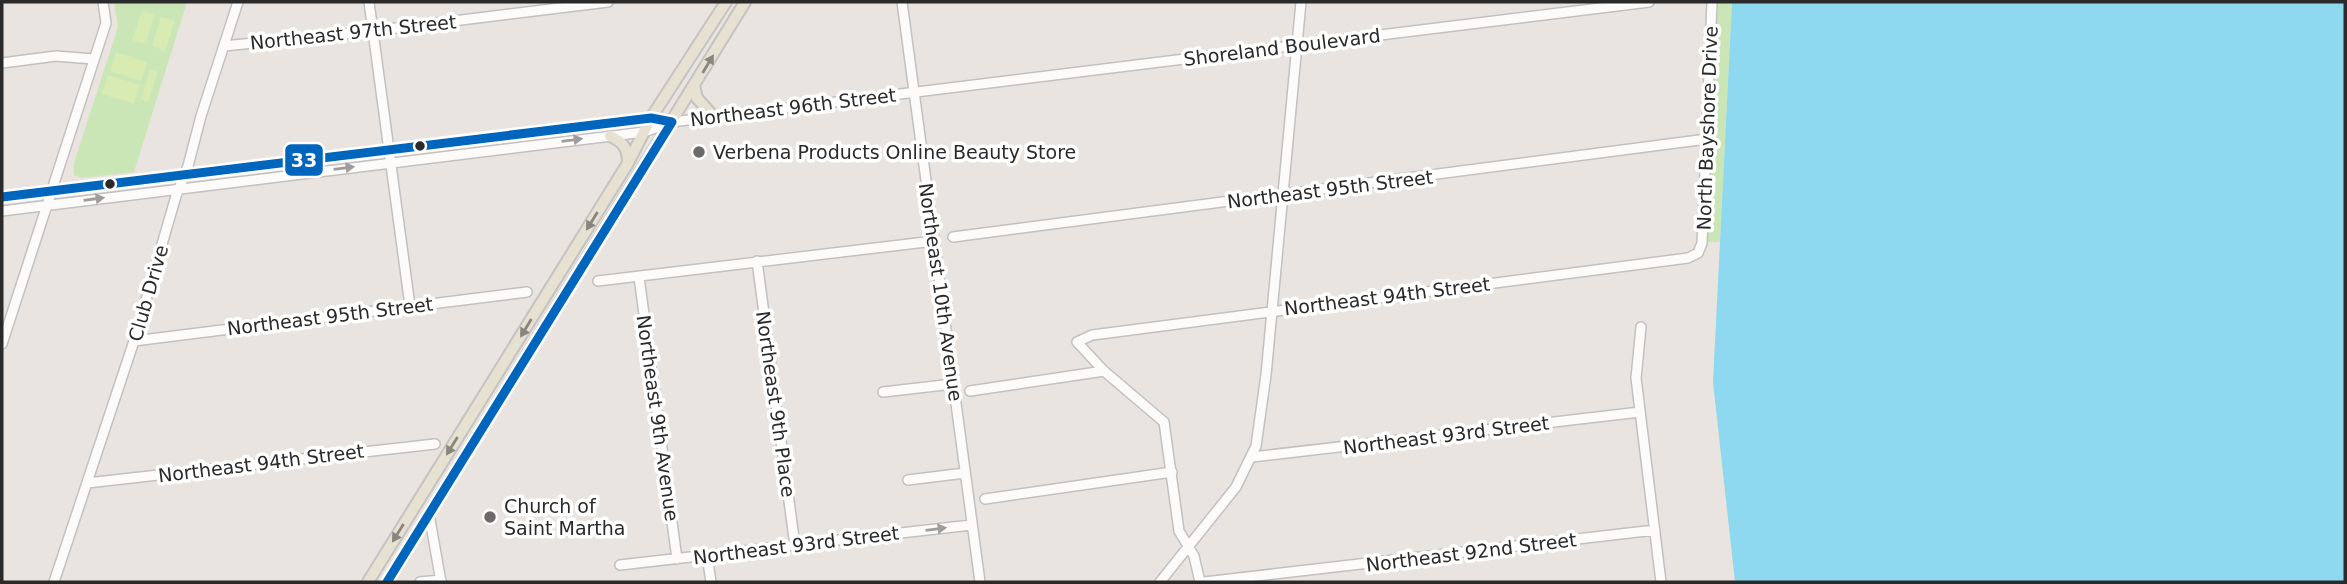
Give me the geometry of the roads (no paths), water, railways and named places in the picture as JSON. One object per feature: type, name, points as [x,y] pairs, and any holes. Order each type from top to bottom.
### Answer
[{"type":"main road","points":[[368,582],[628,163],[651,118],[726,2]]},
{"type":"main road","points":[[387,582],[745,2]]},
{"type":"main road","points":[[694,86],[698,100],[714,117]]},
{"type":"main road","points":[[610,136],[621,141],[628,156],[628,163]]},
{"type":"main road","points":[[508,387],[505,373],[510,354]]},
{"type":"main road","points":[[428,484],[429,514]]},
{"type":"street","points":[[2,344],[106,23],[103,2]]},
{"type":"street","name":"Club Drive","points":[[54,582],[134,341],[238,2]]},
{"type":"street","points":[[369,2],[410,306]]},
{"type":"street","name":"Northeast 97th Street","points":[[224,47],[608,2]]},
{"type":"street","name":"Northeast 10th Avenue","points":[[902,2],[980,582]]},
{"type":"street","points":[[1160,582],[1236,487],[1252,457],[1262,410],[1301,2]]},
{"type":"street","name":"Shoreland Boulevard","points":[[914,93],[1649,2]]},
{"type":"street","name":"North Bayshore Drive","points":[[1698,253],[1702,243],[1712,2]]},
{"type":"street","points":[[2,63],[69,55],[93,59]]},
{"type":"street","name":"Northeast 96th Street","points":[[2,211],[644,132],[672,122],[914,93]]},
{"type":"street","name":"Northeast 96th Street","points":[[2,197],[651,118],[672,122]]},
{"type":"street","name":"Northeast 95th Street","points":[[953,237],[1707,139]]},
{"type":"street","points":[[598,281],[933,240]]},
{"type":"street","name":"Northeast 94th Street","points":[[1104,371],[1077,342],[1092,335],[1688,258],[1698,253]]},
{"type":"street","name":"Northeast 9th Place","points":[[757,261],[795,546]]},
{"type":"street","name":"Northeast 9th Avenue","points":[[639,277],[677,559]]},
{"type":"street","name":"Northeast 95th Street","points":[[134,341],[527,292]]},
{"type":"street","points":[[1641,327],[1636,378],[1661,582]]},
{"type":"street","points":[[970,391],[1104,371],[1164,422],[1179,531],[1194,556],[1202,582]]},
{"type":"street","points":[[883,392],[953,384]]},
{"type":"street","name":"Northeast 93rd Street","points":[[1252,457],[1640,412]]},
{"type":"street","name":"Northeast 94th Street","points":[[87,483],[435,443]]},
{"type":"street","points":[[908,480],[965,472]]},
{"type":"street","points":[[985,499],[1172,472]]},
{"type":"street","points":[[420,582],[441,581],[429,514]]},
{"type":"street","name":"Northeast 93rd Street","points":[[620,565],[971,525]]},
{"type":"street","name":"Northeast 92nd Street","points":[[1202,582],[1654,530]]},
{"type":"street","points":[[707,555],[711,582]]},
{"type":"water","points":[[1732,2],[2345,2],[2345,582],[1735,582],[1713,382]]},
{"type":"place","name":"Verbena Products Online Beauty Store","points":[[699,152]]},
{"type":"place","name":"Church of Saint Martha","points":[[490,517]]}]
